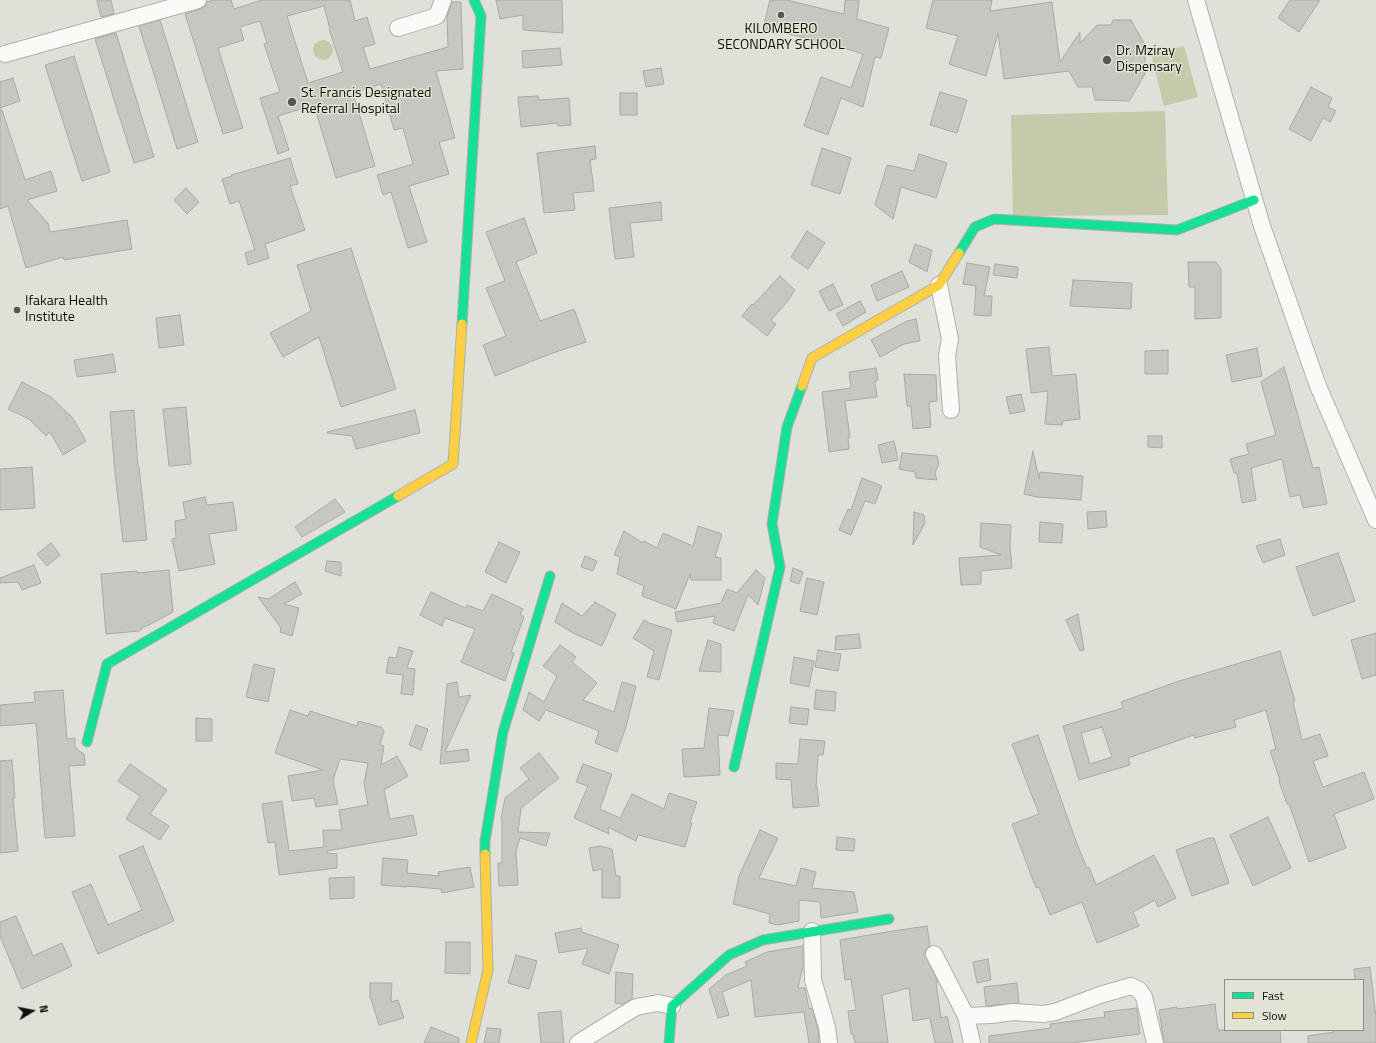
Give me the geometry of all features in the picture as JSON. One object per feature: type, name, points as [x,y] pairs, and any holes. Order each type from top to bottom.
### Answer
[{"type":"street","points":[[5,54],[198,0]]},
{"type":"street","points":[[398,28],[437,16],[443,0]]},
{"type":"street","points":[[87,742],[107,664],[453,464],[481,16],[474,0]]},
{"type":"street","points":[[1196,0],[1262,226],[1318,386],[1376,520]]},
{"type":"street","points":[[734,767],[780,567],[772,524],[787,427],[812,358],[939,285],[975,227],[994,219],[1177,230],[1254,200]]},
{"type":"street","points":[[939,285],[950,339],[947,356],[951,410]]},
{"type":"street","points":[[471,1043],[488,970],[485,841],[503,732],[550,576]]},
{"type":"street","points":[[669,1043],[672,1006],[729,955],[763,940],[889,919]]},
{"type":"street","points":[[812,931],[813,980],[829,1043]]},
{"type":"street","points":[[934,954],[966,1016],[972,1043]]},
{"type":"street","points":[[966,1016],[992,1015],[1013,1012],[1049,1013],[1131,986],[1138,990],[1144,997],[1154,1043]]},
{"type":"street","points":[[578,1043],[636,1007],[658,1003],[672,1006]]},
{"type":"green space","points":[[319,40],[327,40],[333,46],[333,54],[327,60],[319,60],[313,54],[313,46]]},
{"type":"green space","points":[[1184,46],[1198,97],[1164,106],[1151,54]]},
{"type":"green space","points":[[1165,111],[1168,215],[1013,216],[1011,115]]},
{"type":"building","points":[[97,0],[111,0],[114,14],[101,17]]},
{"type":"building","points":[[213,0],[231,0],[234,9],[262,0],[350,0],[355,21],[367,17],[375,44],[363,47],[370,69],[448,47],[447,17],[452,2],[461,2],[463,69],[436,71],[455,138],[439,142],[449,174],[409,186],[427,242],[408,248],[391,192],[383,195],[377,175],[413,164],[403,128],[394,130],[381,84],[353,93],[375,166],[336,178],[314,105],[278,116],[289,150],[278,154],[260,98],[280,92],[264,44],[267,43],[260,21],[240,27],[244,40],[218,48],[243,128],[223,134],[185,14],[201,9],[207,2]],"holes":[[[324,6],[343,72],[308,83],[287,16]]]},
{"type":"building","points":[[496,0],[562,0],[563,33],[523,30],[523,15],[500,19]]},
{"type":"building","points":[[770,0],[787,0],[844,14],[845,0],[859,0],[857,19],[889,28],[881,58],[875,57],[863,107],[841,98],[828,135],[804,126],[821,77],[851,88],[863,54],[831,44],[763,28]]},
{"type":"building","points":[[933,0],[992,0],[990,11],[1052,2],[1060,62],[1080,32],[1080,43],[1097,25],[1111,25],[1113,20],[1131,20],[1145,45],[1145,74],[1129,101],[1095,100],[1092,87],[1078,87],[1069,71],[1004,79],[998,33],[986,76],[949,64],[958,36],[926,28]]},
{"type":"building","points":[[1290,0],[1320,0],[1299,32],[1278,18]]},
{"type":"building","points":[[160,20],[198,142],[177,149],[139,26]]},
{"type":"building","points":[[116,33],[154,157],[134,163],[95,39]]},
{"type":"building","points":[[560,48],[562,65],[523,68],[522,51]]},
{"type":"building","points":[[74,56],[110,172],[82,181],[45,65]]},
{"type":"building","points":[[661,68],[664,84],[646,87],[643,71]]},
{"type":"building","points":[[13,78],[20,101],[0,108],[0,82]]},
{"type":"building","points":[[1311,87],[1332,98],[1328,107],[1336,111],[1330,122],[1323,118],[1311,141],[1289,129]]},
{"type":"building","points":[[940,92],[967,100],[957,133],[930,125]]},
{"type":"building","points":[[620,93],[637,93],[637,115],[620,115]]},
{"type":"building","points":[[538,96],[539,100],[569,98],[571,125],[558,126],[558,123],[521,127],[518,97]]},
{"type":"building","points":[[0,110],[2,110],[25,180],[51,171],[57,191],[27,200],[48,223],[50,232],[127,220],[132,249],[64,260],[63,257],[26,268],[8,206],[0,209]]},
{"type":"building","points":[[595,146],[596,159],[590,160],[594,191],[573,193],[575,210],[544,213],[537,153]]},
{"type":"building","points":[[822,148],[851,158],[840,194],[811,185]]},
{"type":"building","points":[[919,154],[947,163],[936,198],[901,187],[893,219],[875,205],[887,165],[914,171]]},
{"type":"building","points":[[290,158],[298,184],[290,186],[305,230],[265,244],[269,258],[248,265],[245,253],[255,250],[239,201],[230,204],[222,179]]},
{"type":"building","points":[[186,188],[199,202],[187,214],[174,200]]},
{"type":"building","points":[[661,202],[662,220],[630,223],[634,257],[615,259],[609,208]]},
{"type":"building","points":[[524,218],[537,253],[516,262],[540,321],[574,309],[586,342],[550,354],[495,376],[483,345],[506,336],[486,288],[505,281],[486,232]]},
{"type":"building","points":[[807,231],[825,243],[808,269],[791,257]]},
{"type":"building","points":[[915,244],[932,250],[927,272],[909,262]]},
{"type":"building","points":[[351,248],[396,389],[341,407],[319,337],[283,357],[270,333],[311,311],[297,265]]},
{"type":"building","points":[[1188,262],[1216,262],[1221,269],[1221,318],[1195,319],[1195,287],[1189,287]]},
{"type":"building","points":[[967,263],[990,267],[984,296],[992,296],[991,316],[974,315],[976,286],[963,284]]},
{"type":"building","points":[[995,264],[1018,267],[1017,278],[993,275]]},
{"type":"building","points":[[902,271],[909,287],[877,301],[871,285]]},
{"type":"building","points":[[780,276],[795,290],[787,302],[771,320],[776,324],[767,336],[742,316]]},
{"type":"building","points":[[1073,280],[1132,283],[1131,309],[1070,306]]},
{"type":"building","points":[[833,284],[843,305],[829,311],[819,291]]},
{"type":"building","points":[[860,301],[866,312],[843,326],[836,314]]},
{"type":"building","points":[[180,315],[184,345],[159,348],[156,318]]},
{"type":"building","points":[[916,319],[920,341],[904,344],[880,357],[871,340],[907,321]]},
{"type":"building","points":[[1049,347],[1052,376],[1076,374],[1080,419],[1063,421],[1062,425],[1045,424],[1048,391],[1031,393],[1026,349]]},
{"type":"building","points":[[1257,348],[1262,376],[1232,382],[1226,355]]},
{"type":"building","points":[[1168,350],[1168,374],[1145,374],[1145,351]]},
{"type":"building","points":[[113,354],[116,372],[77,377],[74,360]]},
{"type":"building","points":[[1284,367],[1313,468],[1319,467],[1327,504],[1303,508],[1300,495],[1290,497],[1282,459],[1251,468],[1256,500],[1242,503],[1237,473],[1234,473],[1230,459],[1249,454],[1246,444],[1276,435],[1261,382]]},
{"type":"building","points":[[876,368],[878,380],[875,381],[877,397],[845,401],[850,438],[848,438],[849,449],[829,452],[822,392],[851,388],[849,372]]},
{"type":"building","points":[[904,374],[936,375],[937,401],[929,402],[931,427],[913,429],[911,406],[907,406]]},
{"type":"building","points":[[22,382],[51,397],[72,417],[86,441],[63,455],[50,432],[46,436],[29,419],[8,409]]},
{"type":"building","points":[[1021,394],[1025,411],[1010,414],[1006,397]]},
{"type":"building","points":[[186,407],[191,464],[169,466],[163,409]]},
{"type":"building","points":[[134,410],[138,467],[147,540],[123,542],[110,412]]},
{"type":"building","points":[[415,410],[420,433],[356,449],[352,436],[327,433],[327,432]]},
{"type":"building","points":[[1148,436],[1162,436],[1162,448],[1148,447]]},
{"type":"building","points":[[894,441],[898,460],[882,463],[878,445]]},
{"type":"building","points":[[1033,451],[1039,479],[1040,472],[1083,476],[1081,500],[1037,497],[1024,494]]},
{"type":"building","points":[[902,453],[937,456],[939,464],[935,473],[937,480],[916,478],[915,472],[899,469]]},
{"type":"building","points":[[32,467],[35,508],[0,510],[0,469]]},
{"type":"building","points":[[862,478],[882,486],[875,504],[865,501],[851,535],[839,530],[848,509],[851,510]]},
{"type":"building","points":[[205,497],[207,505],[233,502],[237,530],[209,534],[215,564],[179,571],[172,539],[176,538],[175,521],[186,519],[183,502]]},
{"type":"building","points":[[335,499],[345,512],[302,537],[295,527]]},
{"type":"building","points":[[1106,511],[1107,527],[1088,529],[1087,512]]},
{"type":"building","points":[[914,512],[924,515],[925,523],[913,545]]},
{"type":"building","points":[[1040,522],[1063,524],[1062,543],[1039,542]]},
{"type":"building","points":[[981,523],[1011,525],[1010,547],[1012,568],[981,571],[981,584],[961,585],[959,558],[1001,555],[980,547]]},
{"type":"building","points":[[698,526],[722,534],[715,557],[721,558],[721,580],[691,580],[690,574],[676,609],[642,596],[644,586],[617,574],[620,557],[614,555],[624,531],[643,543],[644,541],[657,548],[663,533],[693,546]]},
{"type":"building","points":[[1280,539],[1285,555],[1263,563],[1256,546]]},
{"type":"building","points":[[499,542],[520,552],[506,583],[485,572]]},
{"type":"building","points":[[51,543],[60,555],[47,566],[37,554]]},
{"type":"building","points":[[1338,553],[1355,601],[1313,616],[1296,567]]},
{"type":"building","points":[[585,556],[597,561],[593,571],[581,567]]},
{"type":"building","points":[[327,561],[341,562],[341,576],[325,571]]},
{"type":"building","points":[[34,565],[41,583],[22,590],[18,582],[0,583],[0,578]]},
{"type":"building","points":[[793,568],[803,572],[799,584],[790,581]]},
{"type":"building","points":[[169,570],[173,612],[147,626],[142,627],[139,631],[106,634],[101,574]]},
{"type":"building","points":[[756,570],[765,578],[758,605],[748,595],[734,631],[713,623],[715,616],[677,622],[675,612],[721,603],[727,589],[737,593]]},
{"type":"building","points":[[807,578],[824,582],[817,615],[800,611]]},
{"type":"building","points":[[295,582],[302,594],[284,604],[299,608],[292,636],[280,632],[281,628],[258,597],[268,599]]},
{"type":"building","points":[[431,592],[465,608],[467,605],[483,611],[492,594],[523,609],[520,614],[524,617],[511,652],[514,653],[505,681],[461,662],[475,629],[445,618],[442,626],[420,615]]},
{"type":"building","points":[[595,602],[616,614],[602,646],[573,633],[555,622],[562,603],[582,616]]},
{"type":"building","points":[[1078,614],[1084,650],[1080,651],[1066,620]]},
{"type":"building","points":[[644,620],[672,630],[659,680],[647,677],[654,651],[633,638]]},
{"type":"building","points":[[1376,633],[1376,675],[1362,679],[1351,640]]},
{"type":"building","points":[[859,634],[861,648],[835,650],[836,636]]},
{"type":"building","points":[[708,640],[721,644],[721,672],[699,671]]},
{"type":"building","points":[[560,645],[576,657],[572,662],[597,683],[583,700],[614,712],[622,682],[636,686],[626,727],[617,752],[595,743],[599,731],[546,710],[539,721],[523,710],[529,692],[544,702],[557,676],[543,666]]},
{"type":"building","points":[[399,647],[413,651],[407,668],[415,669],[413,695],[401,694],[403,675],[386,673],[389,657],[396,658]]},
{"type":"building","points":[[818,650],[841,654],[838,671],[815,667]]},
{"type":"building","points":[[1280,651],[1295,701],[1293,702],[1302,740],[1320,734],[1328,756],[1313,761],[1323,787],[1364,772],[1374,799],[1334,814],[1346,848],[1309,862],[1289,804],[1287,804],[1270,751],[1276,749],[1266,710],[1234,720],[1236,727],[1195,738],[1194,735],[1128,758],[1130,765],[1079,780],[1063,726],[1123,708],[1121,702],[1179,681]],"holes":[[[1102,727],[1112,757],[1090,764],[1081,733]]]},
{"type":"building","points":[[794,657],[814,661],[809,687],[790,683]]},
{"type":"building","points":[[254,664],[275,669],[268,702],[246,697]]},
{"type":"building","points":[[457,682],[459,697],[471,695],[445,752],[468,749],[469,761],[440,764],[447,684]]},
{"type":"building","points":[[63,690],[67,739],[75,738],[75,746],[84,754],[85,765],[69,766],[75,836],[45,838],[36,723],[0,726],[0,705],[35,702],[34,692]]},
{"type":"building","points":[[816,690],[836,692],[835,711],[814,709]]},
{"type":"building","points":[[791,707],[809,709],[807,725],[789,723]]},
{"type":"building","points":[[709,708],[734,711],[728,736],[718,735],[720,775],[684,777],[682,749],[704,748]]},
{"type":"building","points":[[290,710],[308,716],[310,711],[357,726],[358,721],[381,727],[384,731],[380,745],[384,746],[381,765],[397,756],[408,776],[384,790],[390,819],[413,815],[417,835],[327,851],[327,853],[337,854],[337,868],[279,875],[275,842],[268,843],[262,804],[282,801],[289,851],[324,847],[323,830],[342,830],[339,810],[368,805],[364,783],[368,763],[340,759],[333,780],[338,804],[316,807],[314,798],[292,801],[288,776],[323,770],[275,753]]},
{"type":"building","points":[[196,718],[212,719],[212,741],[196,741]]},
{"type":"building","points":[[416,725],[428,729],[421,750],[409,745]]},
{"type":"building","points":[[1038,735],[1077,844],[1087,868],[1089,867],[1096,885],[1154,855],[1176,898],[1158,907],[1155,900],[1133,912],[1139,926],[1097,943],[1082,902],[1050,915],[1039,887],[1036,888],[1012,824],[1039,814],[1012,744]]},
{"type":"building","points":[[800,739],[825,741],[823,755],[818,755],[816,787],[817,786],[819,806],[793,808],[791,780],[776,779],[776,763],[798,764]]},
{"type":"building","points":[[539,753],[559,778],[521,808],[518,832],[550,833],[546,846],[520,838],[516,851],[518,885],[499,886],[498,863],[502,863],[501,819],[505,798],[529,779],[520,768]]},
{"type":"building","points":[[12,760],[15,798],[13,798],[18,851],[0,853],[0,761]]},
{"type":"building","points":[[130,764],[167,790],[150,814],[169,826],[160,840],[126,819],[140,796],[118,781]]},
{"type":"building","points":[[583,764],[612,774],[600,809],[620,818],[632,794],[664,809],[669,793],[697,802],[690,822],[692,823],[685,847],[638,835],[636,841],[608,827],[609,834],[574,818],[588,786],[576,782]]},
{"type":"building","points":[[1268,817],[1291,868],[1253,886],[1230,835]]},
{"type":"building","points":[[760,830],[778,838],[759,878],[796,886],[801,868],[816,872],[812,888],[854,892],[858,912],[821,918],[820,902],[799,900],[799,921],[778,925],[769,923],[770,914],[733,904],[739,876]]},
{"type":"building","points":[[837,837],[855,839],[854,851],[836,850]]},
{"type":"building","points":[[1209,838],[1214,838],[1229,883],[1192,896],[1176,850]]},
{"type":"building","points":[[143,846],[174,921],[98,954],[72,892],[91,884],[108,925],[142,910],[119,856]]},
{"type":"building","points":[[600,846],[612,849],[616,876],[620,876],[620,898],[602,898],[602,869],[593,871],[589,848]]},
{"type":"building","points":[[383,858],[408,860],[407,873],[439,876],[438,872],[470,867],[474,887],[442,893],[441,889],[381,885]]},
{"type":"building","points":[[354,877],[354,898],[330,899],[329,878]]},
{"type":"building","points":[[16,916],[33,956],[62,943],[72,966],[22,989],[0,936],[0,922]]},
{"type":"building","points":[[927,926],[930,946],[926,949],[925,954],[938,982],[936,983],[941,1018],[947,1016],[953,1043],[935,1043],[930,1018],[913,1021],[909,988],[882,995],[888,1043],[855,1043],[853,1034],[851,1034],[848,1011],[856,1010],[851,979],[845,980],[840,940]]},
{"type":"building","points":[[581,928],[582,932],[619,945],[609,974],[582,964],[588,948],[559,953],[555,933]]},
{"type":"building","points":[[446,942],[470,942],[470,974],[445,973]]},
{"type":"building","points":[[803,946],[803,966],[798,988],[805,988],[809,1009],[812,1008],[818,1029],[819,1043],[809,1043],[804,1012],[755,1017],[751,980],[722,992],[729,1015],[718,1018],[709,989],[726,975],[747,966],[745,962],[767,952]]},
{"type":"building","points":[[516,955],[537,961],[529,989],[508,983]]},
{"type":"building","points":[[988,959],[991,980],[977,983],[973,962]]},
{"type":"building","points":[[1370,967],[1376,1017],[1376,1043],[1308,1043],[1308,1036],[1334,1031],[1364,1031],[1364,979],[1355,979],[1354,969]]},
{"type":"building","points":[[616,972],[633,974],[632,999],[623,1004],[615,1003]]},
{"type":"building","points":[[370,983],[392,983],[391,1002],[398,1000],[404,1018],[379,1025],[370,999]]},
{"type":"building","points":[[1017,983],[1019,1003],[986,1006],[984,987]]},
{"type":"building","points":[[1215,1004],[1218,1030],[1280,1031],[1281,1043],[1164,1043],[1159,1010],[1177,1007],[1177,1009]]},
{"type":"building","points":[[1137,1008],[1140,1034],[1071,1043],[989,1043],[989,1036],[1051,1028],[1050,1024],[1105,1017],[1104,1012]]},
{"type":"building","points":[[561,1011],[564,1043],[541,1043],[538,1013]]},
{"type":"building","points":[[431,1027],[459,1038],[459,1043],[424,1043]]},
{"type":"building","points":[[487,1028],[501,1029],[499,1043],[484,1043]]},
{"type":"traffic: fast","points":[[462,324],[481,16],[474,0]]},
{"type":"traffic: fast","points":[[959,253],[975,227],[994,219],[1177,230],[1254,200]]},
{"type":"traffic: fast","points":[[734,767],[780,567],[772,524],[787,427],[802,386]]},
{"type":"traffic: fast","points":[[87,742],[107,664],[398,496]]},
{"type":"traffic: fast","points":[[485,854],[485,841],[503,732],[550,576]]},
{"type":"traffic: fast","points":[[669,1043],[672,1006],[729,955],[763,940],[889,919]]},
{"type":"traffic: slow","points":[[802,386],[812,358],[939,285],[959,253]]},
{"type":"traffic: slow","points":[[398,496],[453,464],[462,324]]},
{"type":"traffic: slow","points":[[471,1043],[488,970],[485,854]]},
{"type":"place","name":"KILOMBERO SECONDARY SCHOOL","points":[[781,15]]},
{"type":"place","name":"Dr. Mziray Dispensary","points":[[1107,60]]},
{"type":"place","name":"St. Francis Designated Referral Hospital","points":[[292,102]]},
{"type":"place","name":"Ifakara Health Institute","points":[[17,310]]}]
